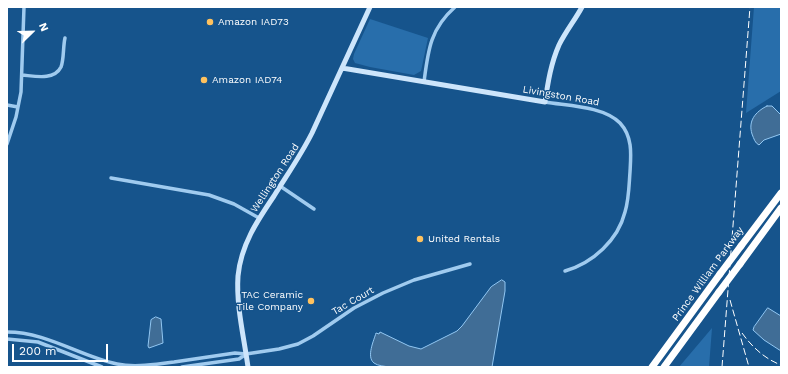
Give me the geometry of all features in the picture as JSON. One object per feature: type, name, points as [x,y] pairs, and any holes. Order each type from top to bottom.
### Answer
[{"type":"highway","name":"Prince William Parkway","points":[[652,367],[781,192]]},
{"type":"highway","name":"Prince William Parkway","points":[[664,367],[781,208]]},
{"type":"main road","name":"Wellington Road","points":[[248,367],[239,304],[238,275],[245,246],[249,235],[259,218],[312,133],[370,7]]},
{"type":"main road","points":[[545,102],[550,72],[557,50],[565,33],[582,7]]},
{"type":"main road","name":"Livingston Road","points":[[342,68],[545,102]]},
{"type":"street","points":[[7,144],[18,107],[22,75],[24,7]]},
{"type":"street","points":[[424,82],[428,52],[434,33],[443,19],[455,7]]},
{"type":"street","points":[[22,75],[48,76],[57,71],[61,66],[65,38]]},
{"type":"street","name":"Livingston Road","points":[[545,102],[593,109],[612,116],[624,129],[631,148],[627,204],[625,214],[618,229],[609,242],[592,258],[581,265],[565,271]]},
{"type":"street","points":[[7,105],[18,107]]},
{"type":"street","points":[[111,178],[209,195],[234,204],[259,218]]},
{"type":"street","points":[[280,186],[314,208]]},
{"type":"street","name":"Tac Court","points":[[246,354],[279,349],[298,344],[313,336],[354,308],[383,293],[414,280],[470,264]]},
{"type":"street","points":[[7,332],[39,336],[98,359],[121,365],[144,366],[235,353],[246,354]]},
{"type":"street","points":[[7,339],[38,342],[102,367]]},
{"type":"street","points":[[182,367],[239,359],[246,354]]},
{"type":"shaded area","points":[[754,7],[781,7],[781,91],[746,113]]},
{"type":"shaded area","points":[[370,19],[428,38],[421,71],[414,75],[355,63],[353,59],[354,54]]},
{"type":"shaded area","points":[[767,106],[772,106],[781,115],[781,134],[764,140],[759,145],[753,138],[751,125],[756,114]]},
{"type":"shaded area","points":[[502,280],[505,282],[505,291],[492,367],[389,367],[377,365],[372,360],[371,348],[376,333],[379,334],[380,332],[409,346],[421,349],[457,331],[491,287]]},
{"type":"shaded area","points":[[768,308],[781,316],[781,351],[764,340],[753,330]]},
{"type":"shaded area","points":[[156,317],[161,319],[163,343],[149,348],[151,320]]},
{"type":"shaded area","points":[[712,328],[709,367],[679,367]]},
{"type":"railway","points":[[722,367],[750,7]]},
{"type":"railway","points":[[730,300],[749,367]]},
{"type":"railway","points":[[742,333],[759,352],[781,365]]},
{"type":"place","name":"Amazon IAD73","points":[[210,22]]},
{"type":"place","name":"Amazon IAD74","points":[[204,80]]},
{"type":"place","name":"United Rentals","points":[[420,239]]},
{"type":"place","name":"TAC Ceramic Tile Company","points":[[311,301]]}]
